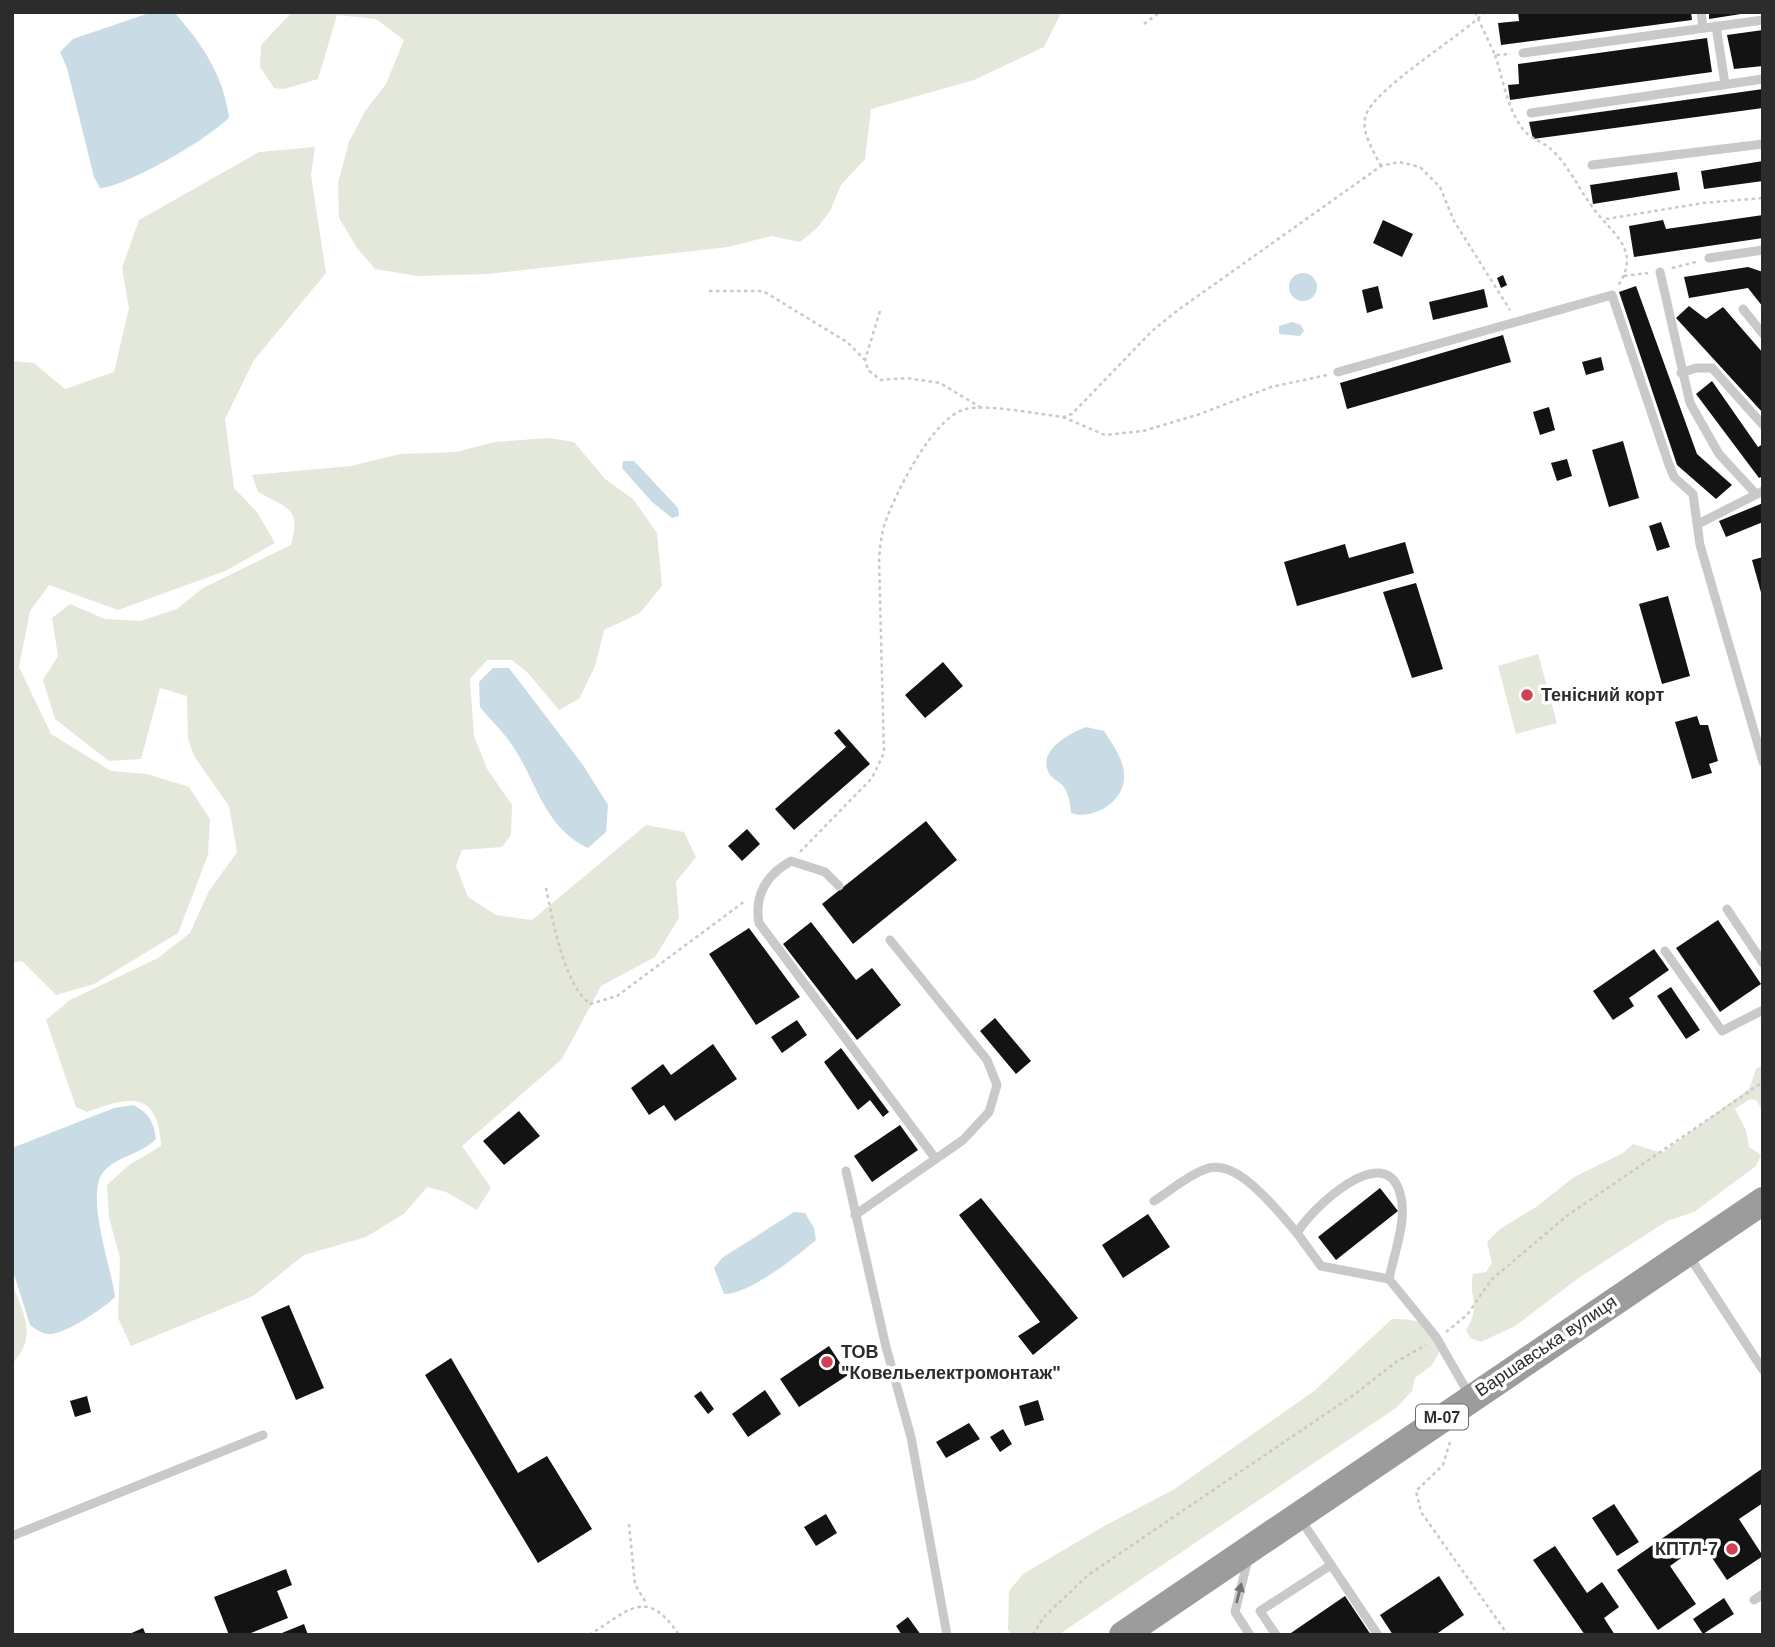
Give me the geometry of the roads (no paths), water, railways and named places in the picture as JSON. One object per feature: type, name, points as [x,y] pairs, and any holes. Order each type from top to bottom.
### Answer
[{"type":"highway","name":"Варшавська вулиця","points":[[1123,1635],[1763,1201]]},
{"type":"lane","points":[[1700,12],[1703,28]]},
{"type":"lane","points":[[1523,53],[1763,20]]},
{"type":"lane","points":[[1716,26],[1725,84]]},
{"type":"lane","points":[[1531,113],[1763,79]]},
{"type":"lane","points":[[1592,165],[1763,144]]},
{"type":"lane","points":[[1709,258],[1763,250]]},
{"type":"lane","points":[[1660,272],[1690,403],[1713,446],[1759,493],[1698,524]]},
{"type":"lane","points":[[1338,372],[1612,295],[1674,477],[1693,494],[1700,545],[1763,762]]},
{"type":"lane","points":[[1743,309],[1763,334]]},
{"type":"lane","points":[[1681,373],[1696,368],[1712,368],[1763,425]]},
{"type":"lane","points":[[839,886],[825,872],[790,861],[766,881],[758,896],[759,923],[768,939],[936,1158]]},
{"type":"lane","points":[[1727,909],[1763,963]]},
{"type":"lane","points":[[855,1215],[963,1140],[989,1112],[997,1085],[987,1060],[890,940]]},
{"type":"lane","points":[[1665,951],[1722,1031],[1763,1010]]},
{"type":"lane","points":[[1154,1201],[1207,1168],[1228,1169],[1261,1194],[1297,1233],[1321,1266],[1389,1279],[1436,1337],[1471,1398]]},
{"type":"lane","points":[[846,1171],[911,1437],[947,1635]]},
{"type":"lane","points":[[1297,1233],[1306,1217],[1362,1174],[1377,1173],[1391,1178],[1400,1191],[1403,1211],[1389,1279]]},
{"type":"lane","points":[[1687,1252],[1763,1370]]},
{"type":"lane","points":[[12,1536],[262,1435]]},
{"type":"lane","points":[[1298,1516],[1378,1635]]},
{"type":"lane","points":[[1250,1548],[1235,1612],[1250,1635]]},
{"type":"lane","points":[[1276,1635],[1260,1611],[1331,1565]]},
{"type":"water","points":[[152,12],[174,12],[194,36],[216,73],[229,117],[206,136],[168,160],[128,180],[100,188],[94,177],[67,68],[60,52],[73,39]]},
{"type":"water","points":[[1303,273],[1313,277],[1317,287],[1313,297],[1303,301],[1293,297],[1289,287],[1293,277]]},
{"type":"water","points":[[1292,322],[1301,325],[1304,331],[1300,336],[1279,334],[1279,326]]},
{"type":"water","points":[[623,461],[634,461],[678,508],[679,516],[672,518],[652,502],[622,468]]},
{"type":"water","points":[[493,668],[509,668],[583,765],[608,805],[606,832],[588,848],[573,839],[551,816],[512,745],[480,707],[479,682]]},
{"type":"water","points":[[1086,727],[1104,731],[1120,757],[1124,775],[1120,793],[1114,801],[1098,811],[1080,815],[1071,813],[1067,792],[1050,775],[1047,758],[1056,744]]},
{"type":"water","points":[[133,1105],[150,1119],[156,1139],[105,1170],[99,1181],[97,1195],[101,1231],[115,1297],[75,1325],[58,1333],[42,1333],[30,1325],[12,1268],[12,1148],[114,1108]]},
{"type":"water","points":[[794,1212],[805,1213],[814,1228],[816,1240],[758,1282],[734,1293],[724,1294],[714,1268],[722,1258]]},
{"type":"place","name":"Тенісний корт","points":[[1527,695]]},
{"type":"place","name":"ТОВ \"Ковельелектромонтаж\"","points":[[827,1362]]},
{"type":"place","name":"КПТЛ-7","points":[[1732,1549]]}]
